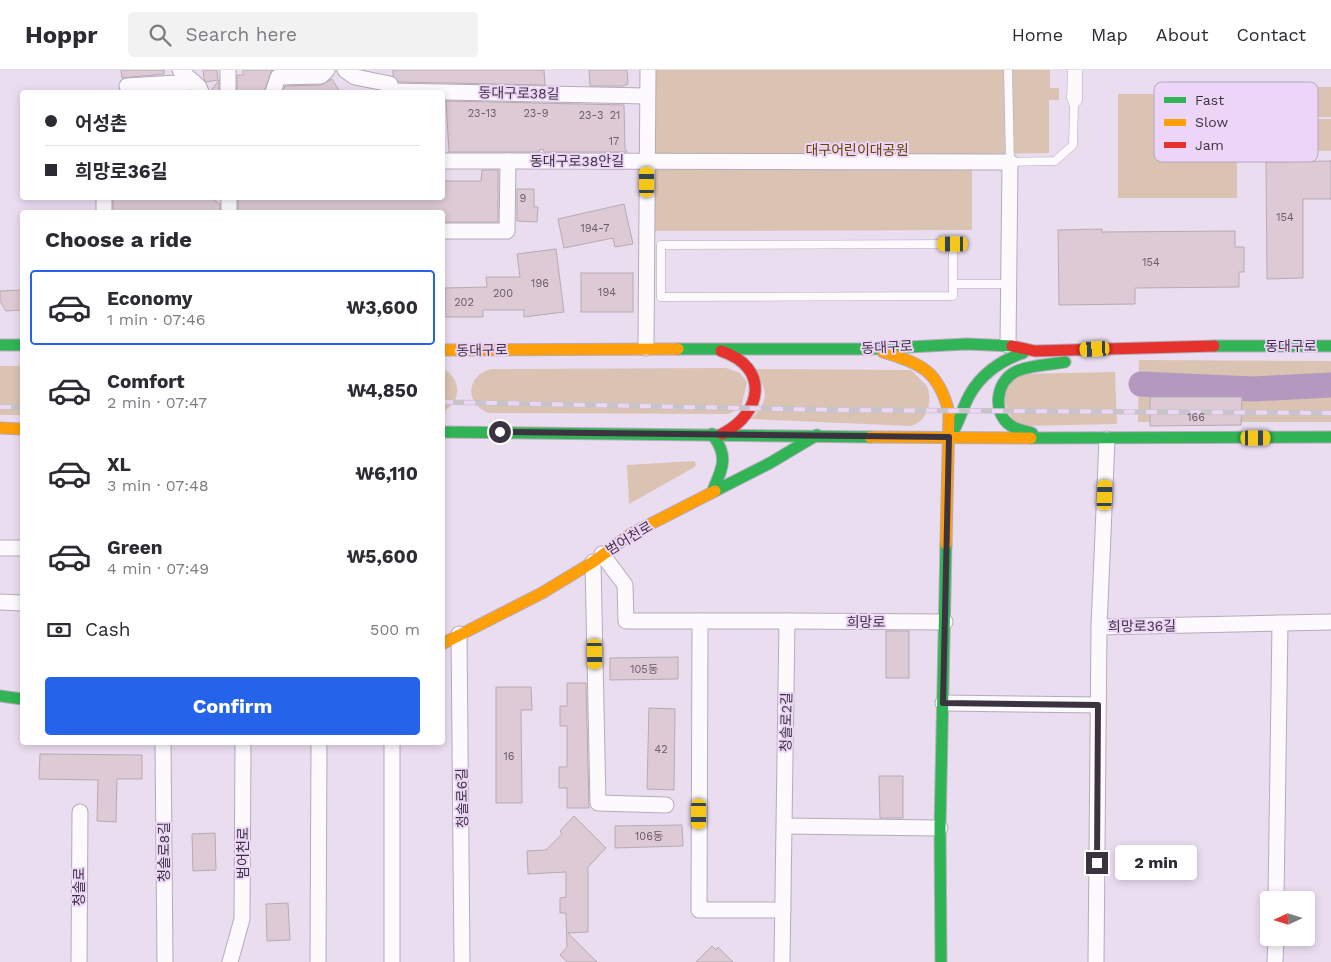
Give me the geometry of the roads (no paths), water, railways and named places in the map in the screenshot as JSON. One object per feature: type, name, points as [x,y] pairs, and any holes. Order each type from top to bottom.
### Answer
[{"type":"main road","points":[[0,345],[20,345]]},
{"type":"main road","name":"동대구로","points":[[445,350],[646,348],[870,349],[924,345],[1008,345],[1033,351],[1113,348],[1331,346]]},
{"type":"main road","points":[[1057,438],[1018,430],[1002,418],[998,407],[998,395],[1002,383],[1009,375],[1021,369],[1082,360],[1113,348]]},
{"type":"main road","points":[[703,349],[725,352],[735,356],[744,363],[755,383],[754,405],[749,416],[737,427],[717,434]]},
{"type":"main road","points":[[870,349],[921,365],[932,374],[945,391],[949,413],[940,828],[941,962]]},
{"type":"main road","points":[[949,437],[960,421],[968,400],[980,382],[1002,362],[1015,355],[1033,351]]},
{"type":"main road","points":[[0,428],[20,428]]},
{"type":"main road","points":[[445,432],[1107,439],[1331,437]]},
{"type":"main road","points":[[713,490],[725,458],[717,434]]},
{"type":"main road","name":"범어천로","points":[[445,642],[542,593],[631,534],[770,462],[817,435]]},
{"type":"main road","points":[[0,696],[20,698]]},
{"type":"street","points":[[180,70],[198,89]]},
{"type":"street","points":[[228,70],[228,90]]},
{"type":"street","points":[[274,90],[278,77],[321,76],[327,70]]},
{"type":"street","name":"동대구로38길","points":[[344,70],[355,77],[390,84],[647,96]]},
{"type":"street","points":[[646,348],[648,70]]},
{"type":"street","points":[[126,86],[198,89]]},
{"type":"street","name":"동대구로38안길","points":[[445,161],[1010,162]]},
{"type":"street","points":[[445,231],[506,231],[508,161]]},
{"type":"street","points":[[1008,345],[1010,162]]},
{"type":"street","points":[[1099,627],[1107,439]]},
{"type":"street","points":[[0,548],[20,548]]},
{"type":"street","points":[[597,558],[625,585],[626,621],[787,621]]},
{"type":"street","points":[[597,558],[598,802],[666,805]]},
{"type":"street","points":[[0,602],[20,603]]},
{"type":"street","points":[[700,621],[699,910],[783,910]]},
{"type":"street","name":"희망로","points":[[787,621],[945,622]]},
{"type":"street","name":"청솔로2길","points":[[782,962],[787,621]]},
{"type":"street","name":"희망로36길","points":[[1096,962],[1099,627],[1331,622]]},
{"type":"street","points":[[1276,891],[1280,623]]},
{"type":"street","name":"청솔로6길","points":[[459,634],[462,962]]},
{"type":"street","points":[[943,703],[1098,705]]},
{"type":"street","name":"청솔로8길","points":[[163,745],[165,962]]},
{"type":"street","name":"범어천로","points":[[230,962],[242,919],[243,745]]},
{"type":"street","points":[[318,962],[319,745]]},
{"type":"street","points":[[392,745],[392,962]]},
{"type":"street","name":"청솔로","points":[[79,962],[80,812]]},
{"type":"street","points":[[784,826],[940,828]]},
{"type":"street","points":[[1275,962],[1276,946]]},
{"type":"lane","points":[[1008,70],[1010,162],[1055,161],[1073,145],[1074,106],[1071,98],[1072,70]]},
{"type":"lane","points":[[1074,106],[1078,100],[1078,70]]},
{"type":"lane","points":[[953,244],[953,284],[953,296],[661,297],[661,245],[953,244]]},
{"type":"lane","points":[[953,284],[1009,284]]},
{"type":"waterway","points":[[1141,384],[1253,389],[1331,385]]},
{"type":"railway","points":[[445,402],[835,410],[1331,413]]},
{"type":"railway","points":[[0,407],[20,407]]},
{"type":"park label","name":"대구어린이대공원","points":[[857,150]]}]
